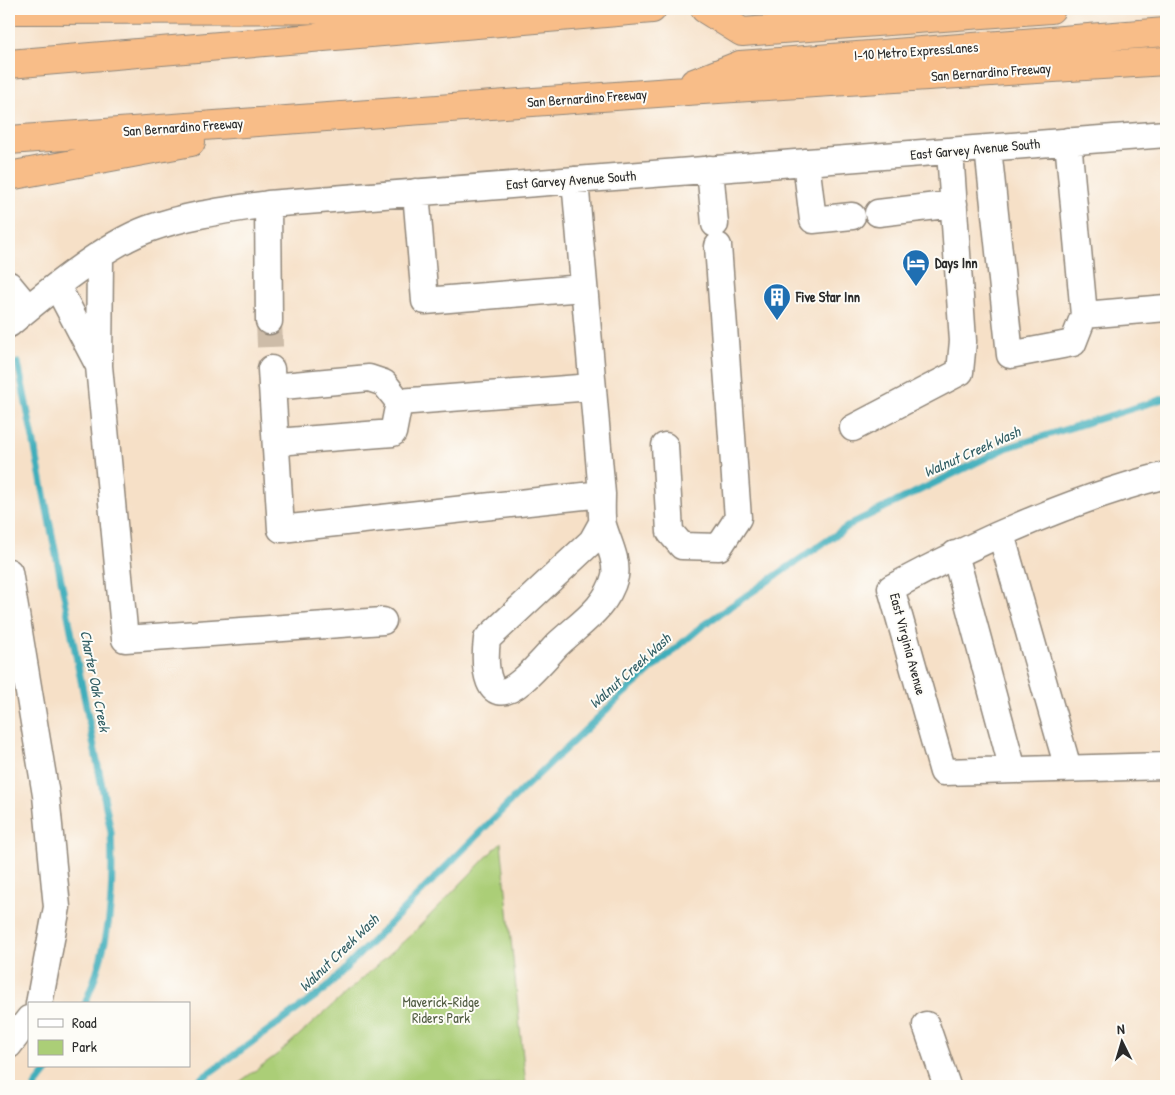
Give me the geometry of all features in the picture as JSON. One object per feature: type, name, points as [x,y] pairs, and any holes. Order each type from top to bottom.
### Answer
[{"type":"highway","points":[[9,10],[652,9]]},
{"type":"highway","points":[[9,64],[652,9]]},
{"type":"highway","points":[[705,9],[742,32],[1051,9]]},
{"type":"highway","name":"I-10 Metro ExpressLanes","points":[[671,92],[740,65],[1166,32]]},
{"type":"highway","name":"San Bernardino Freeway","points":[[9,140],[671,92],[1166,61]]},
{"type":"highway","points":[[9,176],[324,116]]},
{"type":"street","name":"East Garvey Avenue South","points":[[18,316],[100,256],[146,230],[188,217],[268,204],[1166,134]]},
{"type":"street","points":[[988,148],[1010,355],[1073,343],[1084,315],[1068,141]]},
{"type":"street","points":[[853,428],[960,372],[963,341],[950,151]]},
{"type":"street","points":[[806,162],[813,220],[852,216]]},
{"type":"street","points":[[665,446],[670,532],[682,546],[719,547],[738,518],[717,235],[710,169]]},
{"type":"street","points":[[574,180],[602,494],[602,523],[613,557],[615,574],[608,596],[592,615],[568,634],[521,682],[506,690],[496,690],[488,684],[486,675],[488,639],[592,541],[602,523]]},
{"type":"street","points":[[416,192],[425,301],[583,288]]},
{"type":"street","points":[[268,204],[269,321]]},
{"type":"street","points":[[878,213],[954,204]]},
{"type":"street","points":[[100,256],[98,366],[125,640],[383,621]]},
{"type":"street","points":[[9,285],[18,316]]},
{"type":"street","points":[[57,286],[98,366]]},
{"type":"street","points":[[1084,315],[1166,308]]},
{"type":"street","points":[[276,442],[393,433],[399,402],[384,383],[369,378],[271,378],[281,528],[602,494]]},
{"type":"street","points":[[399,402],[592,387]]},
{"type":"street","name":"East Virginia Avenue","points":[[1166,474],[1116,488],[1001,534],[954,554],[892,588],[943,772],[1166,766]]},
{"type":"street","points":[[1001,534],[1068,768]]},
{"type":"street","points":[[954,554],[1013,770]]},
{"type":"street","points":[[9,572],[46,795],[57,907],[39,1002]]},
{"type":"street","points":[[9,1045],[28,1020]]},
{"type":"street","points":[[926,1025],[946,1086]]},
{"type":"green space","name":"Maverick-Ridge Riders Park","points":[[501,842],[526,1086],[234,1086],[279,1053],[413,933]]},
{"type":"waterway","name":"Charter Oak Creek","points":[[18,363],[111,832],[112,878],[109,920],[94,982],[86,1002]]},
{"type":"waterway","name":"Walnut Creek Wash","points":[[191,1086],[323,991],[521,791],[624,693],[702,626],[853,523],[1006,448],[1166,398]]},
{"type":"waterway","name":"Charter Oak Creek","points":[[35,1086],[49,1068]]},
{"type":"tunnel","points":[[269,321],[271,369]]},
{"type":"place","name":"Days Inn","points":[[916,287]]},
{"type":"place","name":"Five Star Inn","points":[[777,321]]}]
